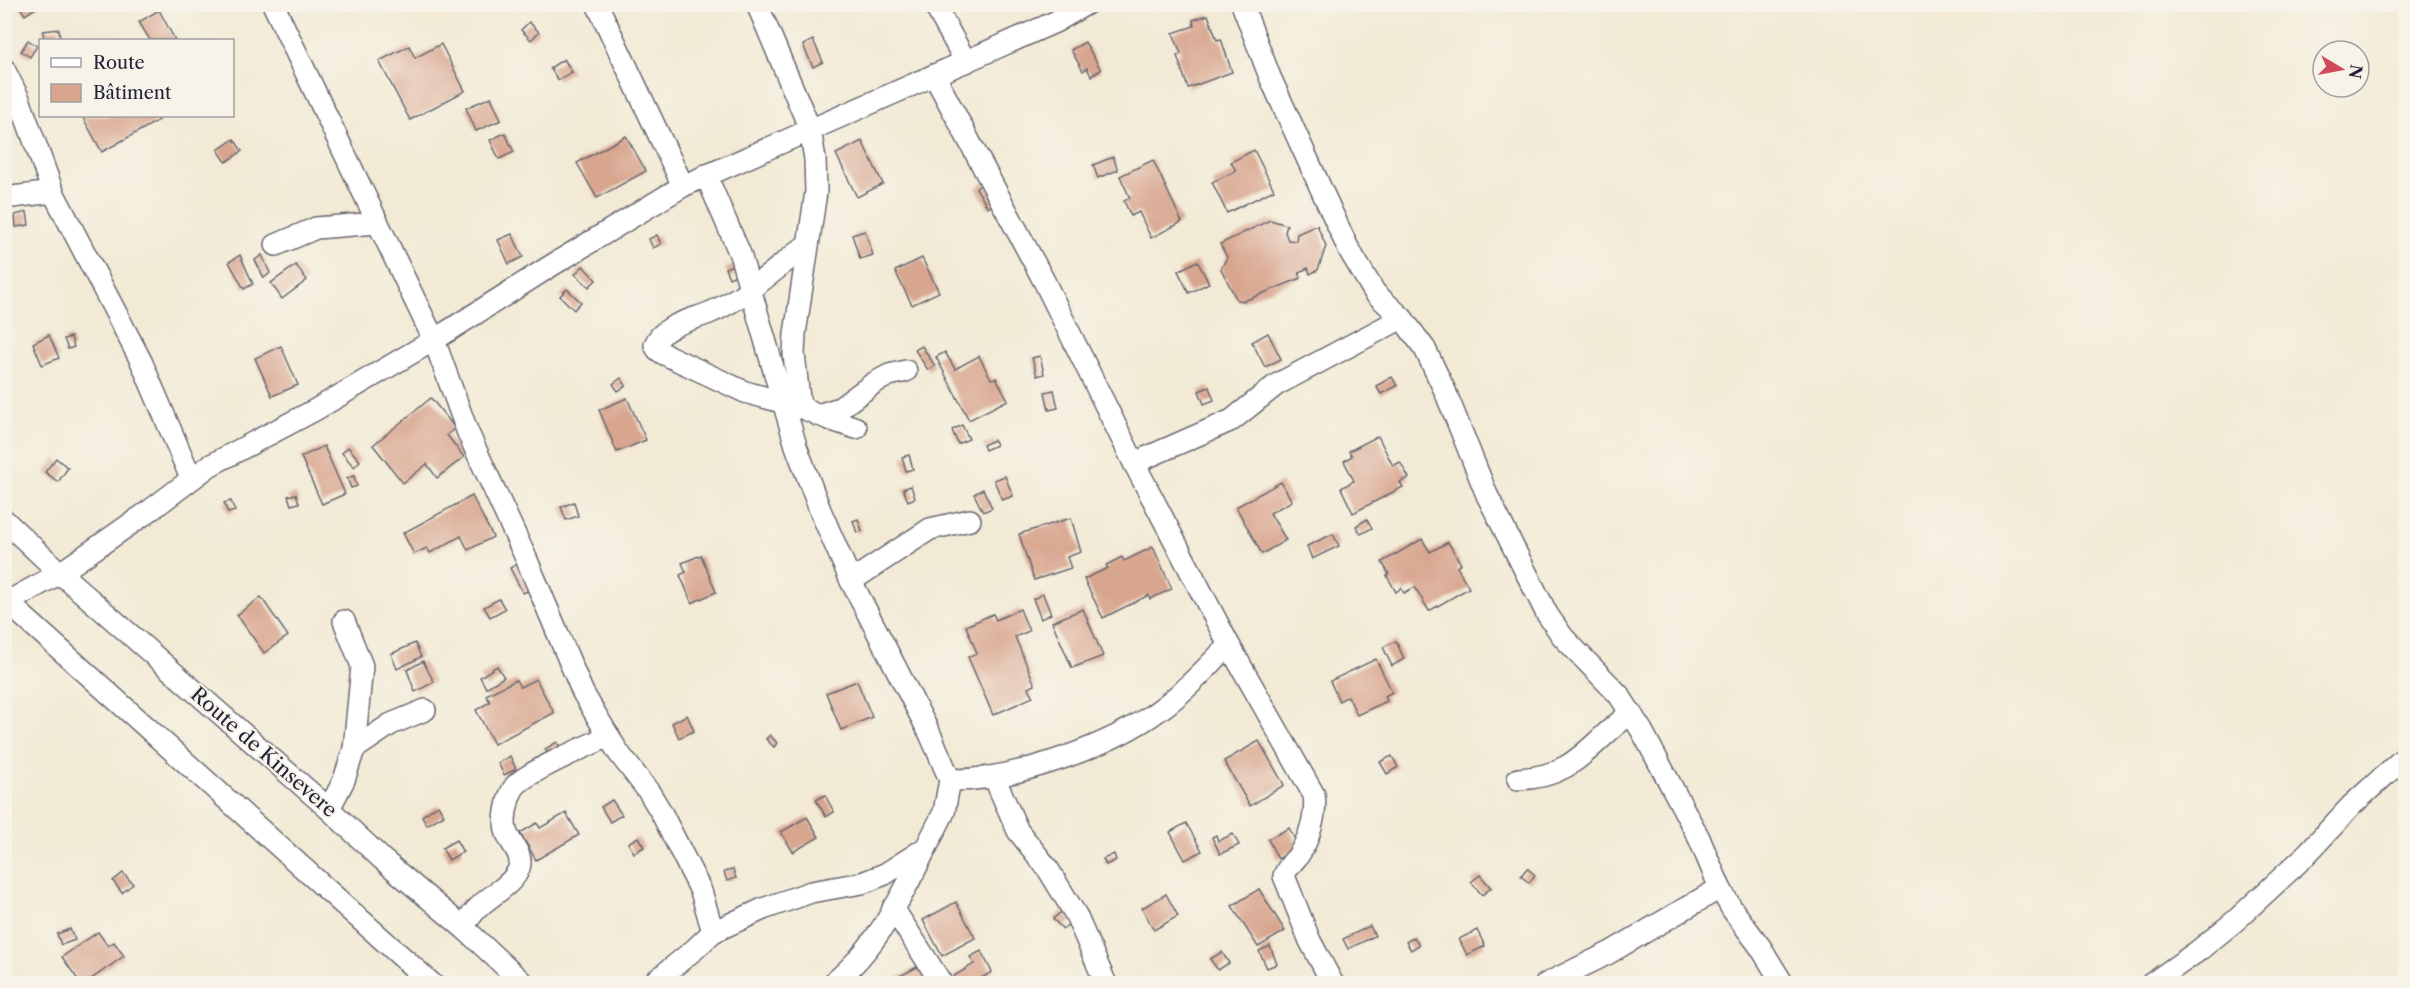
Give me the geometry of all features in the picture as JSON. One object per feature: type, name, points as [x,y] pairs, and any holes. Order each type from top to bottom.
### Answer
[{"type":"street","points":[[273,4],[434,340],[468,434],[526,558],[583,693],[618,752],[649,792],[661,812],[701,891],[713,932]]},
{"type":"street","points":[[597,4],[683,186]]},
{"type":"street","points":[[757,4],[810,129],[815,159],[816,192],[794,354],[800,408],[820,510],[851,581],[931,736],[950,780],[944,812],[877,936],[832,984]]},
{"type":"street","points":[[934,4],[966,62]]},
{"type":"street","points":[[432,984],[5,602],[60,573],[209,466],[315,410],[434,340],[532,277],[683,186],[1055,22],[1086,4]]},
{"type":"street","points":[[1242,4],[1270,77],[1348,249],[1375,293],[1402,318],[1425,349],[1445,391],[1487,495],[1547,614],[1563,637],[1618,695],[1631,714],[1689,818],[1720,888],[1783,984]]},
{"type":"street","points":[[4,69],[19,99],[53,192],[141,361],[191,478]]},
{"type":"street","points":[[934,75],[1044,281],[1134,463],[1229,645],[1314,795],[1316,806],[1313,819],[1300,853],[1287,868],[1284,876],[1310,941],[1333,984]]},
{"type":"street","points":[[706,175],[740,254],[751,290],[800,408]]},
{"type":"street","points":[[4,198],[53,192]]},
{"type":"street","points":[[276,245],[316,228],[377,223]]},
{"type":"street","points":[[808,243],[751,290],[712,312],[665,331],[657,338],[655,345],[664,354],[745,392],[856,428]]},
{"type":"street","points":[[1134,463],[1232,420],[1275,385],[1402,318]]},
{"type":"street","points":[[800,408],[840,408],[874,383],[889,375],[906,371]]},
{"type":"street","name":"Route de Kinsevere","points":[[4,520],[60,573],[330,809],[382,859],[465,929],[524,984]]},
{"type":"street","points":[[851,581],[930,529],[970,520]]},
{"type":"street","points":[[330,809],[344,780],[354,749],[362,666],[344,621]]},
{"type":"street","points":[[950,780],[994,777],[1045,764],[1129,728],[1160,710],[1185,689],[1229,645]]},
{"type":"street","points":[[354,749],[391,724],[425,710]]},
{"type":"street","points":[[1518,778],[1537,778],[1571,765],[1609,729],[1631,714]]},
{"type":"street","points":[[465,929],[465,923],[478,908],[513,878],[519,868],[520,856],[506,832],[505,821],[515,786],[533,774],[609,736]]},
{"type":"street","points":[[2151,984],[2199,951],[2235,921],[2302,858],[2352,805],[2406,756]]},
{"type":"street","points":[[994,777],[1018,831],[1048,869],[1076,915],[1106,984]]},
{"type":"street","points":[[652,984],[713,932],[763,909],[811,892],[862,883],[885,874],[927,847]]},
{"type":"street","points":[[1546,984],[1609,953],[1720,888]]},
{"type":"street","points":[[893,908],[942,984]]},
{"type":"building","points":[[24,4],[42,4],[25,15],[20,7]]},
{"type":"building","points":[[159,10],[174,39],[149,39],[139,22]]},
{"type":"building","points":[[1208,15],[1217,40],[1221,39],[1232,72],[1188,88],[1177,56],[1181,54],[1173,33],[1194,26],[1193,20]]},
{"type":"building","points":[[529,22],[539,32],[531,40],[521,30]]},
{"type":"building","points":[[59,29],[60,39],[44,39],[43,31]]},
{"type":"building","points":[[28,40],[37,46],[30,57],[21,51]]},
{"type":"building","points":[[813,40],[823,62],[813,67],[803,45]]},
{"type":"building","points":[[1085,42],[1101,70],[1091,76],[1087,68],[1083,71],[1071,50]]},
{"type":"building","points":[[441,44],[465,91],[410,120],[379,61],[409,46],[415,58]]},
{"type":"building","points":[[564,59],[572,72],[558,80],[550,68]]},
{"type":"building","points":[[491,97],[501,120],[476,131],[466,108]]},
{"type":"building","points":[[83,117],[157,117],[159,120],[102,152]]},
{"type":"building","points":[[505,133],[514,152],[499,159],[490,140]]},
{"type":"building","points":[[626,136],[646,171],[597,198],[577,163]]},
{"type":"building","points":[[234,139],[242,151],[226,162],[218,150]]},
{"type":"building","points":[[862,141],[883,184],[857,197],[836,154]]},
{"type":"building","points":[[1254,150],[1274,190],[1227,213],[1212,182],[1236,171],[1231,162]]},
{"type":"building","points":[[1113,157],[1118,170],[1098,178],[1093,165]]},
{"type":"building","points":[[1153,160],[1182,222],[1151,238],[1139,212],[1131,216],[1124,201],[1130,198],[1120,176]]},
{"type":"building","points":[[985,182],[997,202],[988,208],[976,188]]},
{"type":"building","points":[[27,212],[29,225],[16,227],[15,215]]},
{"type":"building","points":[[1270,220],[1287,225],[1285,232],[1288,240],[1296,241],[1297,234],[1317,225],[1326,246],[1318,270],[1310,274],[1308,268],[1299,272],[1301,278],[1244,301],[1237,300],[1221,269],[1227,257],[1220,244]]},
{"type":"building","points":[[865,231],[873,255],[860,259],[852,235]]},
{"type":"building","points":[[512,234],[523,257],[509,264],[498,240]]},
{"type":"building","points":[[657,235],[661,244],[653,248],[649,239]]},
{"type":"building","points":[[240,255],[253,284],[244,289],[229,262]]},
{"type":"building","points":[[262,255],[270,273],[264,278],[255,260]]},
{"type":"building","points":[[922,258],[939,292],[912,305],[895,271]]},
{"type":"building","points":[[1197,261],[1209,283],[1189,293],[1178,271]]},
{"type":"building","points":[[736,264],[740,273],[729,278],[725,268]]},
{"type":"building","points":[[296,265],[307,280],[282,299],[271,283]]},
{"type":"building","points":[[583,266],[596,280],[589,287],[575,274]]},
{"type":"building","points":[[567,289],[581,302],[574,310],[560,296]]},
{"type":"building","points":[[1268,333],[1281,359],[1265,367],[1252,342]]},
{"type":"building","points":[[49,335],[59,358],[42,365],[33,343]]},
{"type":"building","points":[[71,337],[74,347],[68,349],[64,339]]},
{"type":"building","points":[[281,346],[298,385],[272,396],[255,358]]},
{"type":"building","points":[[922,346],[935,366],[928,370],[915,350]]},
{"type":"building","points":[[945,352],[955,369],[979,356],[991,379],[996,378],[1008,400],[969,420],[936,357]]},
{"type":"building","points":[[1040,356],[1044,374],[1037,376],[1032,358]]},
{"type":"building","points":[[1392,377],[1397,386],[1381,394],[1376,386]]},
{"type":"building","points":[[621,378],[626,386],[618,391],[613,384]]},
{"type":"building","points":[[1209,387],[1214,400],[1204,404],[1199,391]]},
{"type":"building","points":[[1054,390],[1058,408],[1049,410],[1045,392]]},
{"type":"building","points":[[431,398],[455,428],[447,435],[464,457],[437,478],[427,464],[403,483],[373,445]]},
{"type":"building","points":[[627,398],[646,440],[617,452],[599,410]]},
{"type":"building","points":[[962,425],[969,439],[958,444],[952,430]]},
{"type":"building","points":[[1378,436],[1393,466],[1400,462],[1409,478],[1400,482],[1403,487],[1353,513],[1341,488],[1354,481],[1344,461],[1352,456],[1349,451]]},
{"type":"building","points":[[994,440],[996,445],[985,450],[983,445]]},
{"type":"building","points":[[324,446],[345,494],[322,504],[301,457]]},
{"type":"building","points":[[348,447],[360,461],[354,467],[342,453]]},
{"type":"building","points":[[909,455],[913,469],[906,471],[902,457]]},
{"type":"building","points":[[56,458],[68,468],[58,482],[45,472]]},
{"type":"building","points":[[354,476],[357,486],[351,488],[347,478]]},
{"type":"building","points":[[1005,476],[1013,496],[1002,500],[994,480]]},
{"type":"building","points":[[1281,482],[1292,501],[1270,513],[1286,540],[1262,554],[1236,507]]},
{"type":"building","points":[[911,486],[915,498],[908,501],[903,489]]},
{"type":"building","points":[[983,489],[992,508],[983,512],[974,494]]},
{"type":"building","points":[[296,494],[299,503],[291,505],[288,496]]},
{"type":"building","points":[[472,496],[493,537],[468,550],[461,536],[430,553],[427,548],[414,554],[403,533]]},
{"type":"building","points":[[231,501],[235,511],[228,513],[224,503]]},
{"type":"building","points":[[574,502],[578,516],[566,520],[561,507]]},
{"type":"building","points":[[1071,518],[1081,552],[1067,557],[1071,568],[1034,580],[1019,534]]},
{"type":"building","points":[[858,519],[862,531],[857,533],[853,521]]},
{"type":"building","points":[[1367,519],[1372,528],[1361,534],[1356,526]]},
{"type":"building","points":[[1333,534],[1339,546],[1312,559],[1307,546]]},
{"type":"building","points":[[1422,539],[1430,552],[1448,542],[1461,564],[1457,567],[1469,588],[1429,611],[1415,587],[1404,593],[1401,588],[1396,592],[1382,562]]},
{"type":"building","points":[[1153,547],[1172,589],[1150,599],[1149,595],[1103,618],[1084,579],[1108,568],[1106,565],[1122,557],[1124,561]]},
{"type":"building","points":[[701,555],[716,592],[692,603],[680,575],[686,572],[682,563]]},
{"type":"building","points":[[517,564],[530,590],[523,593],[510,568]]},
{"type":"building","points":[[1043,594],[1051,614],[1041,619],[1033,599]]},
{"type":"building","points":[[261,597],[288,636],[264,653],[237,615]]},
{"type":"building","points":[[499,599],[505,609],[490,617],[484,607]]},
{"type":"building","points":[[1020,609],[1029,631],[1015,637],[1035,685],[1028,688],[1033,697],[993,715],[968,657],[977,653],[966,626],[993,614],[996,620]]},
{"type":"building","points":[[1083,609],[1103,656],[1072,668],[1052,622]]},
{"type":"building","points":[[1396,641],[1404,659],[1392,666],[1383,647]]},
{"type":"building","points":[[415,643],[421,657],[397,669],[391,654]]},
{"type":"building","points":[[1376,659],[1392,692],[1385,696],[1387,701],[1357,715],[1348,696],[1339,701],[1330,681]]},
{"type":"building","points":[[423,661],[434,682],[415,692],[407,670]]},
{"type":"building","points":[[497,666],[504,677],[486,688],[480,677]]},
{"type":"building","points":[[536,679],[554,713],[494,744],[476,710],[490,702],[486,695],[516,680],[520,687]]},
{"type":"building","points":[[857,681],[872,717],[841,730],[826,693]]},
{"type":"building","points":[[687,715],[694,731],[679,738],[672,723]]},
{"type":"building","points":[[770,735],[777,743],[774,747],[766,739]]},
{"type":"building","points":[[1259,741],[1284,785],[1250,806],[1224,761]]},
{"type":"building","points":[[557,742],[564,753],[552,760],[545,749]]},
{"type":"building","points":[[510,756],[516,769],[504,775],[498,763]]},
{"type":"building","points":[[1392,756],[1398,767],[1387,774],[1380,762]]},
{"type":"building","points":[[825,795],[834,812],[826,817],[816,800]]},
{"type":"building","points":[[612,800],[622,815],[610,822],[601,807]]},
{"type":"building","points":[[438,805],[444,815],[427,825],[422,816]]},
{"type":"building","points":[[566,813],[579,835],[536,860],[520,833],[537,823],[540,828]]},
{"type":"building","points":[[807,817],[819,837],[793,852],[781,832]]},
{"type":"building","points":[[1186,823],[1202,851],[1185,860],[1170,832]]},
{"type":"building","points":[[1289,828],[1299,847],[1278,859],[1268,839]]},
{"type":"building","points":[[1233,834],[1239,845],[1220,854],[1212,837],[1216,835],[1218,841]]},
{"type":"building","points":[[638,837],[644,847],[634,853],[628,843]]},
{"type":"building","points":[[456,840],[463,852],[449,860],[442,848]]},
{"type":"building","points":[[1114,854],[1116,860],[1106,865],[1103,859]]},
{"type":"building","points":[[1527,868],[1535,875],[1529,883],[1521,876]]},
{"type":"building","points":[[733,869],[736,878],[727,881],[724,872]]},
{"type":"building","points":[[123,873],[133,884],[122,893],[113,881]]},
{"type":"building","points":[[1480,875],[1491,888],[1482,895],[1471,882]]},
{"type":"building","points":[[1259,889],[1285,931],[1258,947],[1232,906]]},
{"type":"building","points":[[1166,894],[1178,916],[1154,930],[1142,908]]},
{"type":"building","points":[[956,902],[975,938],[942,956],[923,920]]},
{"type":"building","points":[[1062,911],[1072,921],[1063,929],[1053,919]]},
{"type":"building","points":[[1370,926],[1375,936],[1348,949],[1343,939]]},
{"type":"building","points":[[70,929],[75,940],[61,945],[57,934]]},
{"type":"building","points":[[1477,930],[1485,946],[1467,955],[1459,939]]},
{"type":"building","points":[[98,932],[108,946],[114,942],[124,956],[81,984],[62,957]]},
{"type":"building","points":[[1414,937],[1419,945],[1411,950],[1406,942]]},
{"type":"building","points":[[1270,946],[1277,964],[1267,968],[1259,951]]},
{"type":"building","points":[[981,951],[992,972],[971,984],[958,984],[954,976],[974,964],[970,957]]},
{"type":"building","points":[[1222,952],[1229,963],[1218,970],[1210,959]]},
{"type":"building","points":[[921,965],[940,984],[885,984]]}]
